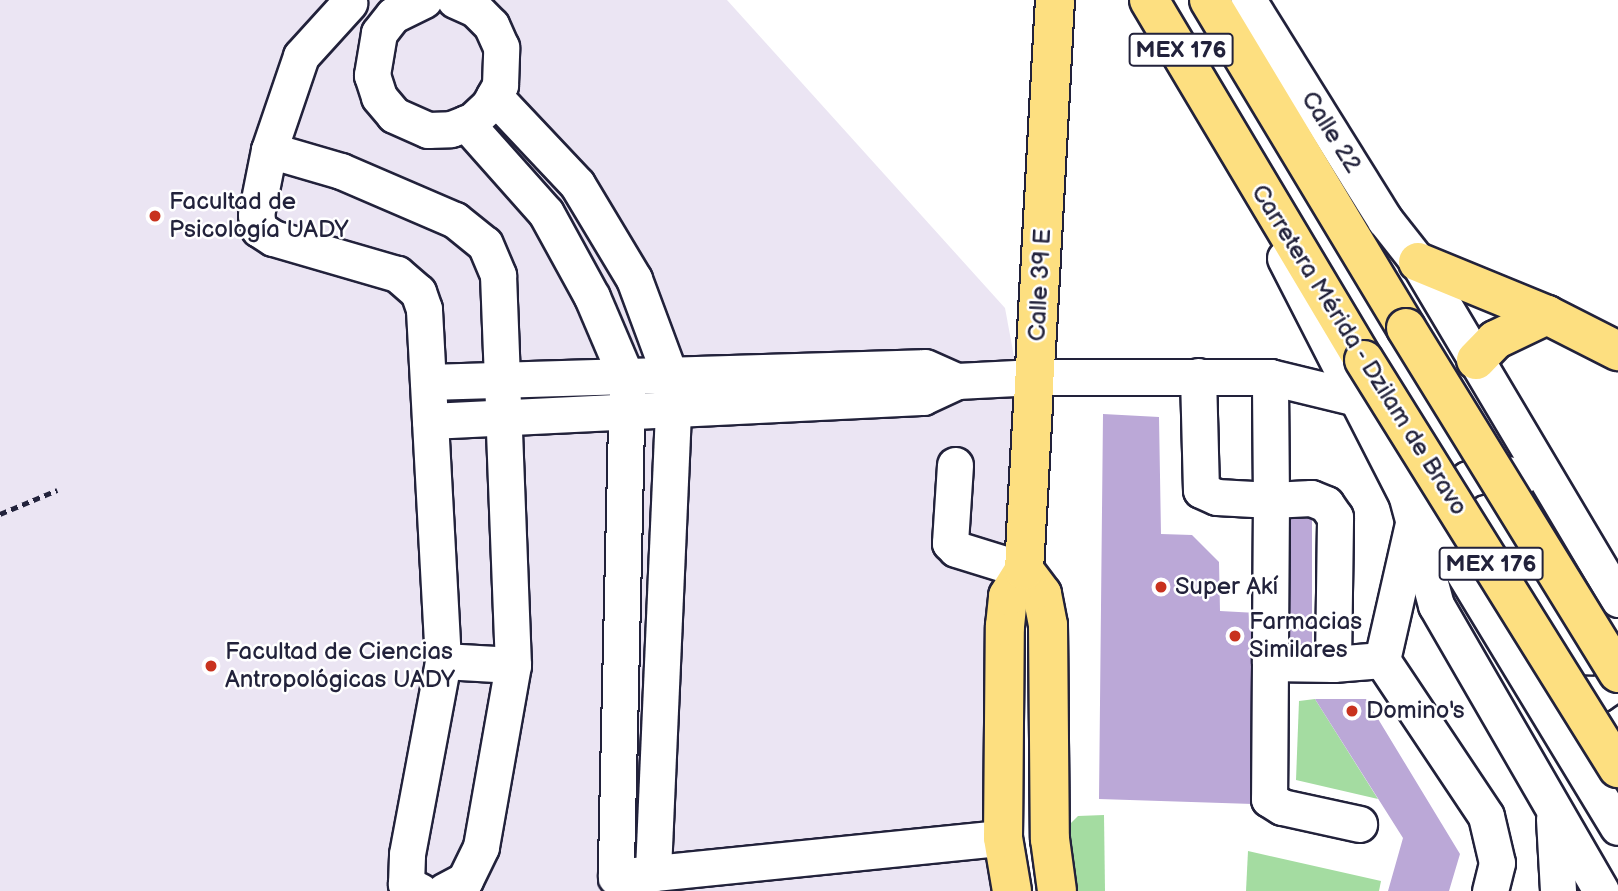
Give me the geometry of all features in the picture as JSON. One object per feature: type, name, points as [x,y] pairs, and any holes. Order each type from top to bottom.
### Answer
[{"type":"main road","name":"Calle 39 E","points":[[1012,891],[1003,838],[1005,626],[1008,596],[1024,570],[1055,0]]},
{"type":"main road","name":"Carretera Mérida - Dzilam de Bravo","points":[[1150,0],[1208,102],[1364,360],[1618,768]]},
{"type":"main road","name":"Carretera Mérida - Dzilam de Bravo","points":[[1209,0],[1618,673]]},
{"type":"main road","name":"Calle 22","points":[[1418,262],[1547,315],[1618,351]]},
{"type":"main road","points":[[1476,359],[1494,340],[1547,315]]},
{"type":"main road","points":[[1024,570],[1042,594],[1048,625],[1050,839],[1057,891]]},
{"type":"street","points":[[415,1],[393,15],[379,33],[372,75],[379,97],[394,115],[428,130],[466,123],[494,96],[503,70],[501,47],[491,25],[475,9],[455,0]]},
{"type":"street","name":"Calle 22","points":[[1248,0],[1385,220],[1418,262],[1543,478],[1618,599]]},
{"type":"street","points":[[379,33],[347,2],[301,57],[269,150],[256,215],[259,229],[273,238],[397,274],[418,292],[424,309],[443,661],[407,855],[406,884],[420,891]]},
{"type":"street","points":[[494,96],[577,184],[634,279],[670,376],[673,412],[653,874]]},
{"type":"street","points":[[1208,102],[1356,398],[1416,510],[1534,685],[1618,827]]},
{"type":"street","points":[[466,123],[546,213],[592,297],[627,379],[629,414],[616,877],[1003,838]]},
{"type":"street","points":[[269,150],[341,171],[455,220],[485,244],[498,275],[505,418],[504,516],[513,665],[481,847],[465,880],[444,891]]},
{"type":"street","points":[[428,382],[627,379],[925,367],[957,381]]},
{"type":"street","points":[[1198,376],[1201,490],[1217,497],[1271,500],[1311,498],[1326,504],[1335,517],[1333,664]]},
{"type":"street","points":[[430,421],[673,412],[923,397],[957,381],[1035,377],[1270,377],[1356,398]]},
{"type":"street","points":[[1270,377],[1269,799],[1282,807],[1359,824]]},
{"type":"street","points":[[956,465],[950,542],[956,549],[1024,570]]},
{"type":"street","points":[[1490,891],[1497,863],[1486,816],[1382,660],[1416,510],[1468,479],[1493,472],[1543,478]]},
{"type":"street","points":[[1416,510],[1436,604],[1601,891]]},
{"type":"street","points":[[1270,663],[1333,664],[1382,660]]},
{"type":"street","points":[[443,661],[513,665]]},
{"type":"street","points":[[1534,685],[1556,696],[1599,694],[1618,681]]},
{"type":"street","points":[[1553,809],[1558,891]]},
{"type":"path","points":[[0,514],[57,490]]},
{"type":"shaded area","points":[[0,0],[727,0],[1005,308],[1015,362],[1001,891],[0,891]]},
{"type":"green space","points":[[1315,699],[1378,799],[1296,780],[1299,701]]},
{"type":"green space","points":[[1104,815],[1105,891],[1070,891],[1067,827],[1078,816]]},
{"type":"green space","points":[[1248,851],[1381,881],[1379,891],[1246,891]]},
{"type":"building","name":"Super Akí","points":[[1103,414],[1159,417],[1161,534],[1192,535],[1219,562],[1220,611],[1257,613],[1253,804],[1099,799]]},
{"type":"building","points":[[1285,515],[1312,515],[1312,646],[1285,646]]},
{"type":"building","points":[[1315,699],[1366,699],[1460,854],[1449,891],[1388,891],[1403,838]]},
{"type":"place","name":"Facultad de Psicología UADY","points":[[155,216]]},
{"type":"place","name":"Super Akí","points":[[1161,587]]},
{"type":"place","name":"Farmacias Similares","points":[[1235,636]]},
{"type":"place","name":"Facultad de Ciencias Antropológicas UADY","points":[[211,666]]},
{"type":"place","name":"Domino's","points":[[1352,711]]}]
